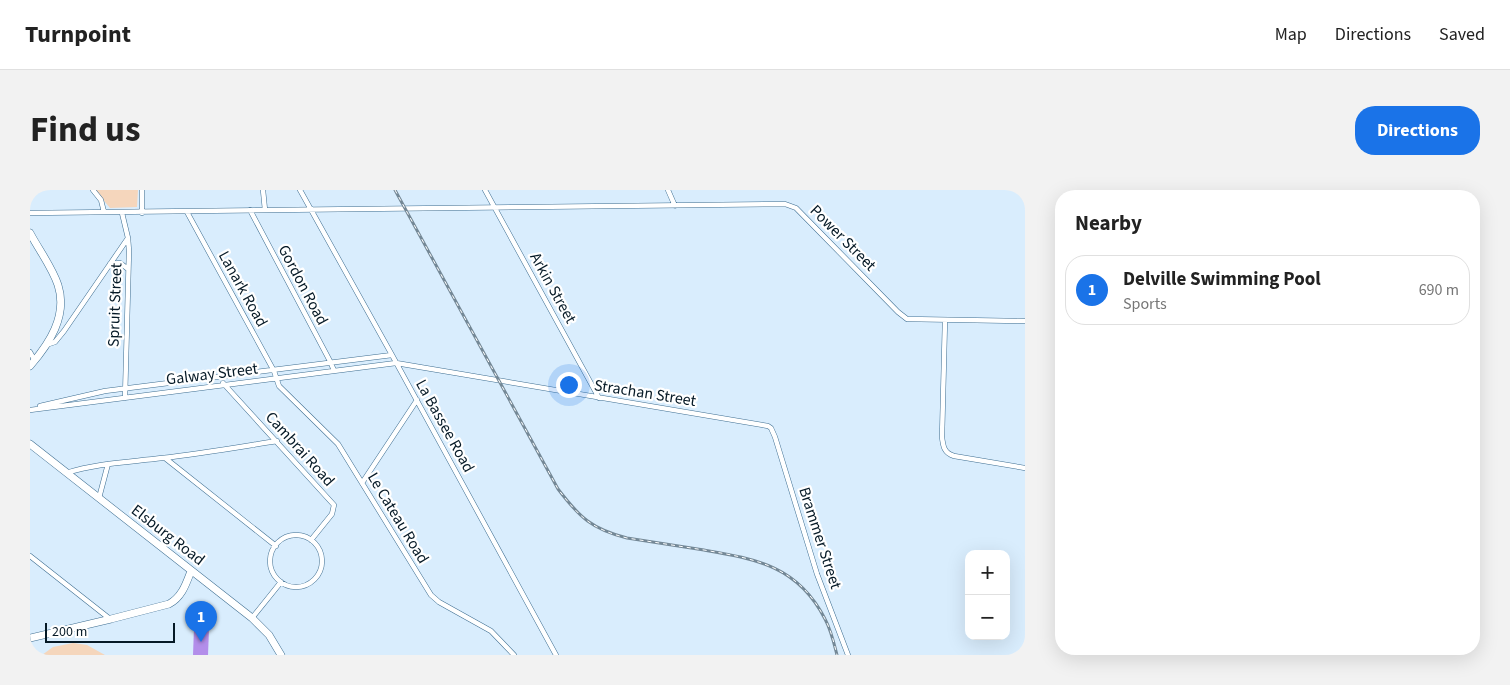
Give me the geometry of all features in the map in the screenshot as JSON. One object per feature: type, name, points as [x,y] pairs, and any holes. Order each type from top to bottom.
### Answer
[{"type":"main road","points":[[30,233],[56,280],[60,291],[58,323],[46,345],[32,364]]},
{"type":"main road","name":"Elsburg Road","points":[[30,444],[252,618],[269,635],[281,655]]},
{"type":"main road","points":[[30,638],[111,620],[173,602],[184,588],[191,571]]},
{"type":"street","points":[[93,190],[101,200],[104,212]]},
{"type":"street","points":[[142,190],[142,213]]},
{"type":"street","points":[[264,190],[265,210]]},
{"type":"street","name":"La Bassee Road","points":[[300,190],[556,655]]},
{"type":"street","name":"Arkin Street","points":[[485,190],[599,398]]},
{"type":"street","points":[[668,190],[675,206]]},
{"type":"street","name":"Power Street","points":[[30,213],[785,204],[793,206],[902,315],[910,320],[1025,321]]},
{"type":"street","name":"Gordon Road","points":[[250,210],[334,371]]},
{"type":"street","name":"Lanark Road","points":[[187,212],[274,371],[276,378]]},
{"type":"street","name":"Spruit Street","points":[[122,213],[128,238],[125,398]]},
{"type":"street","points":[[46,345],[55,342],[61,335],[128,238]]},
{"type":"street","points":[[108,265],[120,263],[128,269]]},
{"type":"street","points":[[945,320],[943,446],[946,452],[952,455],[1025,468]]},
{"type":"street","points":[[30,352],[32,364]]},
{"type":"street","name":"Galway Street","points":[[30,409],[94,393],[392,355]]},
{"type":"street","name":"Strachan Street","points":[[396,364],[764,425],[771,428]]},
{"type":"street","name":"Galway Street","points":[[30,409],[396,364]]},
{"type":"street","name":"Cambrai Road","points":[[219,378],[334,505],[332,514],[311,540]]},
{"type":"street","name":"Le Cateau Road","points":[[276,378],[280,386],[297,405],[338,444],[431,595],[438,602],[491,631],[514,655]]},
{"type":"street","points":[[362,483],[417,400]]},
{"type":"street","name":"Brammer Street","points":[[771,428],[817,574],[848,655]]},
{"type":"street","points":[[66,473],[108,464],[165,458],[277,441]]},
{"type":"street","points":[[165,458],[276,546]]},
{"type":"street","points":[[99,498],[108,464]]},
{"type":"street","points":[[292,536],[302,536],[311,540],[319,549],[322,559],[318,575],[310,583],[300,587],[288,586],[281,582],[273,572],[271,563],[272,554],[276,546],[283,539],[292,536]]},
{"type":"street","points":[[30,556],[111,620]]},
{"type":"street","points":[[252,618],[281,582]]},
{"type":"shaded area","points":[[95,190],[138,190],[137,207],[110,208]]},
{"type":"shaded area","points":[[194,628],[209,629],[208,655],[193,655]]},
{"type":"shaded area","points":[[73,643],[87,645],[105,655],[42,655],[53,647]]},
{"type":"railway","points":[[395,190],[558,489],[573,508],[596,526],[627,538],[741,557],[774,568],[789,576],[814,601],[825,619],[837,655]]},
{"type":"place","name":"Delville Swimming Pool","points":[[201,642]]}]
